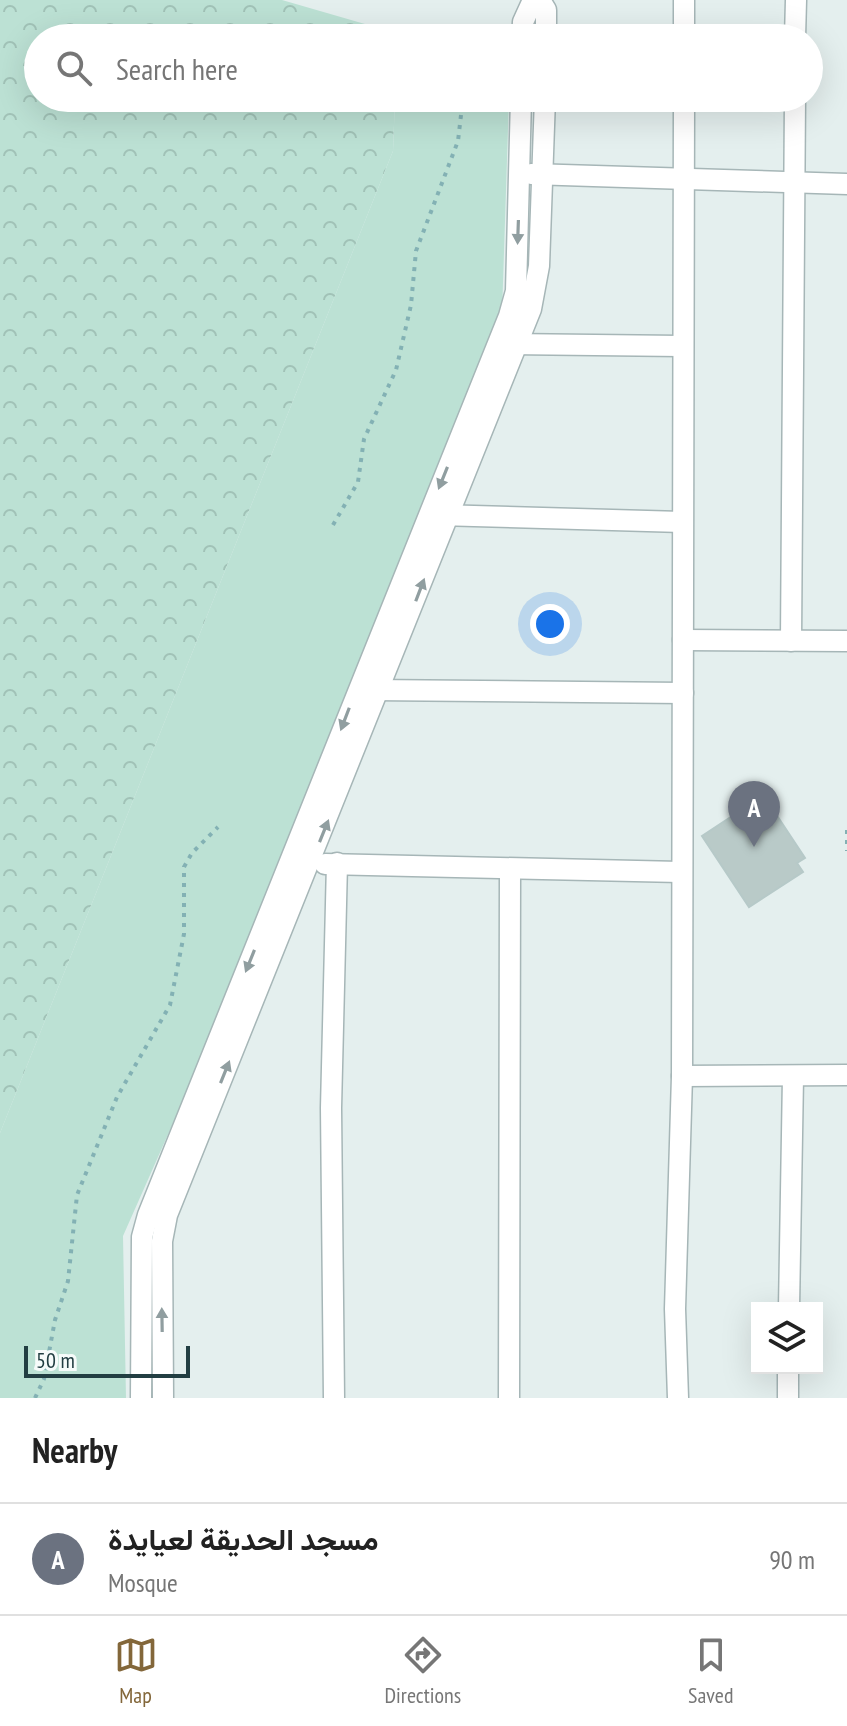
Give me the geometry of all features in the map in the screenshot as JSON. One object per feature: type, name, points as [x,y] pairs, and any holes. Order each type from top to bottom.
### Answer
[{"type":"street","points":[[523,24],[533,0]]},
{"type":"street","points":[[540,0],[546,10],[546,24]]},
{"type":"street","points":[[684,0],[684,24]]},
{"type":"street","points":[[795,24],[796,0]]},
{"type":"street","points":[[507,344],[516,291],[521,112]]},
{"type":"street","points":[[163,1398],[162,1241],[167,1215],[381,690],[439,515],[507,344],[537,288],[545,112]]},
{"type":"street","points":[[678,1398],[676,1202],[682,1076],[684,112]]},
{"type":"street","points":[[791,641],[795,112]]},
{"type":"street","points":[[519,174],[847,184]]},
{"type":"street","points":[[507,344],[681,346]]},
{"type":"street","points":[[439,515],[682,522]]},
{"type":"street","points":[[141,1398],[142,1237],[148,1215],[357,689],[439,515]]},
{"type":"street","points":[[683,640],[847,641]]},
{"type":"street","points":[[357,689],[683,693]]},
{"type":"street","points":[[289,863],[680,872]]},
{"type":"street","points":[[334,1398],[331,1108],[337,863]]},
{"type":"street","points":[[509,1398],[510,870]]},
{"type":"street","points":[[682,1076],[847,1075]]},
{"type":"street","points":[[789,1302],[793,1077]]},
{"type":"street","points":[[788,1374],[788,1398]]},
{"type":"path","points":[[333,525],[358,482],[364,439],[396,370],[411,305],[418,242],[458,141],[461,112]]},
{"type":"path","points":[[35,1398],[44,1379],[55,1320],[68,1281],[77,1195],[117,1097],[170,1005],[185,922],[184,867],[192,853],[218,827]]},
{"type":"path","points":[[847,830],[847,851]]},
{"type":"green space","points":[[0,0],[282,0],[365,24],[24,24],[24,112],[394,112],[393,151],[0,1133]]},
{"type":"green space","points":[[394,112],[509,112],[502,314],[270,904],[123,1236],[126,1398],[0,1398],[0,1133],[393,151]]},
{"type":"building","points":[[755,801],[760,807],[768,802],[805,858],[797,863],[803,872],[749,907],[702,836]]},
{"type":"place","name":"مسجد الحديقة لعيايدة","points":[[754,847]]}]
